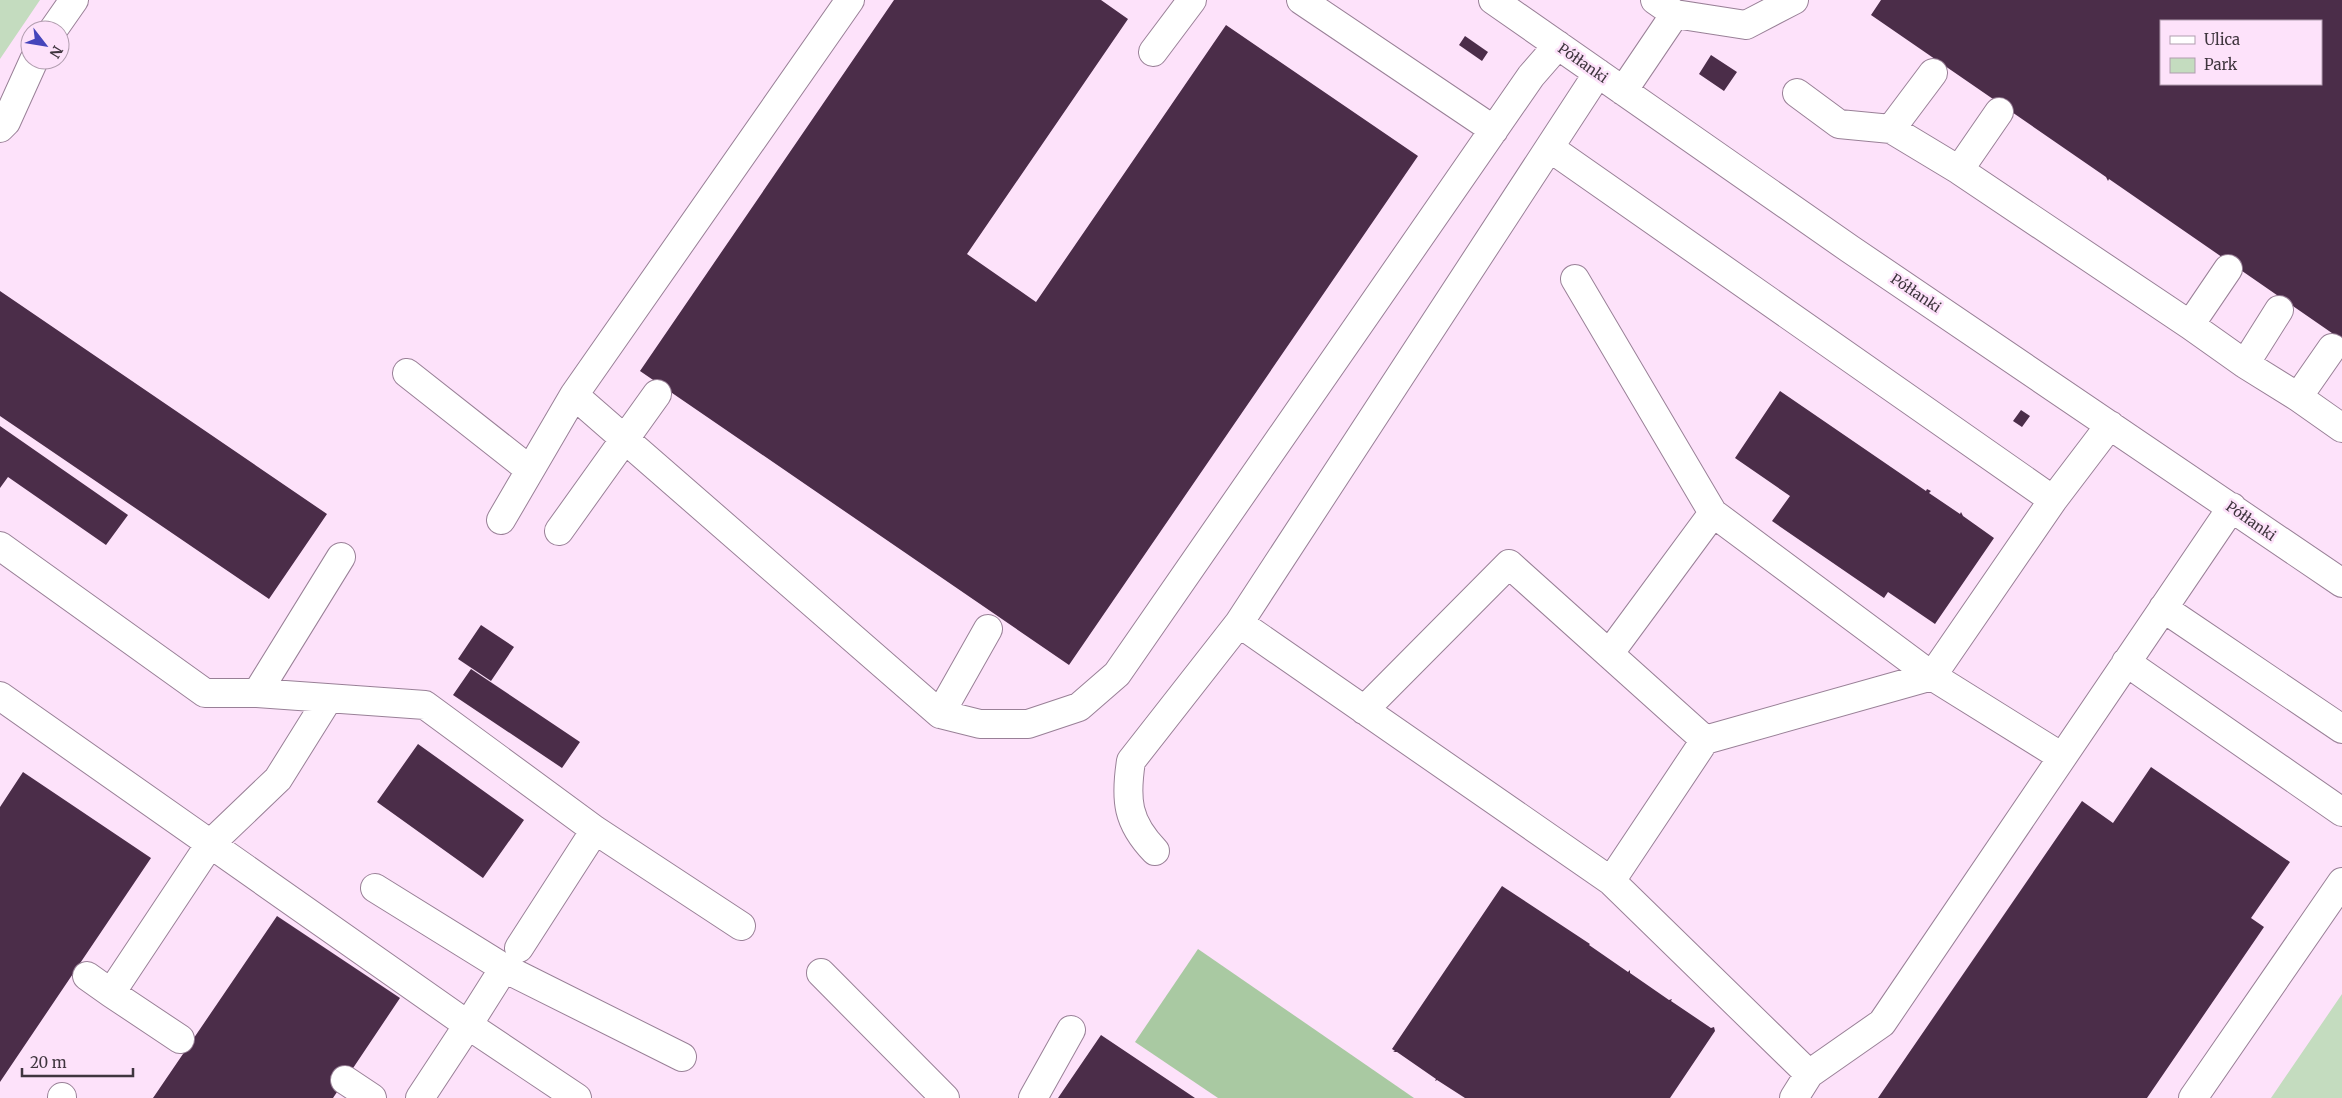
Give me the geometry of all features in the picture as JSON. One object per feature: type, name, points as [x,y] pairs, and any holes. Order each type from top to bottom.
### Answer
[{"type":"street","points":[[60,20],[74,0]]},
{"type":"street","points":[[501,520],[574,395],[850,0]]},
{"type":"street","points":[[1153,52],[1192,0]]},
{"type":"street","points":[[1301,0],[1494,130]]},
{"type":"street","name":"Półłanki","points":[[1493,0],[1850,249],[2232,507],[2342,584]]},
{"type":"street","points":[[1623,91],[1665,7],[1746,25],[1794,0]]},
{"type":"street","points":[[574,395],[940,714],[980,724],[1028,724],[1079,707],[1116,674],[1531,76],[1558,45]]},
{"type":"street","points":[[0,128],[6,122],[29,70]]},
{"type":"street","points":[[1154,851],[1140,835],[1130,811],[1127,788],[1131,761],[1239,623],[1598,73]]},
{"type":"street","points":[[1891,129],[1933,73]]},
{"type":"street","points":[[1797,94],[1839,124],[1891,129],[1958,170],[2342,428]]},
{"type":"street","points":[[1958,170],[1999,112]]},
{"type":"street","points":[[1550,148],[2053,500]]},
{"type":"street","points":[[2190,325],[2228,269]]},
{"type":"street","points":[[1575,278],[1713,513],[1932,676],[2062,757]]},
{"type":"street","points":[[2245,364],[2279,310]]},
{"type":"street","points":[[2298,397],[2332,348]]},
{"type":"street","points":[[406,373],[530,470]]},
{"type":"street","points":[[559,532],[657,394]]},
{"type":"street","points":[[1611,881],[1705,740],[1932,676],[2053,500],[2110,425]]},
{"type":"street","points":[[1794,1098],[1809,1074],[1882,1022],[2232,507]]},
{"type":"street","points":[[1608,654],[1713,513]]},
{"type":"street","points":[[0,546],[205,693],[257,693],[425,705],[595,830],[740,926]]},
{"type":"street","points":[[257,693],[341,557]]},
{"type":"street","points":[[1364,710],[1509,564],[1705,740]]},
{"type":"street","points":[[2163,608],[2342,729]]},
{"type":"street","points":[[1239,623],[1611,881],[1809,1074]]},
{"type":"street","points":[[940,714],[988,630]]},
{"type":"street","points":[[2126,662],[2342,812]]},
{"type":"street","points":[[0,696],[468,1025],[577,1098]]},
{"type":"street","points":[[111,993],[210,844],[278,779],[328,699]]},
{"type":"street","points":[[420,1098],[595,830]]},
{"type":"street","points":[[2193,1098],[2342,882]]},
{"type":"street","points":[[375,888],[511,958],[682,1057]]},
{"type":"street","points":[[821,973],[946,1098]]},
{"type":"street","points":[[87,976],[180,1039]]},
{"type":"street","points":[[1033,1098],[1071,1030]]},
{"type":"street","points":[[345,1080],[372,1098]]},
{"type":"green space","points":[[0,0],[40,0],[26,20],[20,20],[20,30],[0,59]]},
{"type":"green space","points":[[1198,949],[1414,1098],[1218,1098],[1135,1042]]},
{"type":"green space","points":[[2342,994],[2342,1098],[2271,1098]]},
{"type":"building","points":[[894,0],[1101,0],[1128,19],[967,254],[1036,302],[1226,25],[1418,156],[1069,665],[640,371]]},
{"type":"building","points":[[1881,0],[2342,0],[2342,340],[2109,179],[2108,181],[2106,177],[1871,15]]},
{"type":"building","points":[[1465,36],[1488,52],[1482,61],[1459,45]]},
{"type":"building","points":[[1711,55],[1737,72],[1724,91],[1699,74]]},
{"type":"building","points":[[0,291],[327,514],[269,599],[0,416]]},
{"type":"building","points":[[1780,391],[1926,491],[1927,489],[1931,491],[1929,493],[1960,514],[1961,512],[1963,516],[1994,538],[1935,624],[1888,592],[1884,598],[1772,521],[1790,496],[1735,458]]},
{"type":"building","points":[[2021,410],[2030,416],[2022,427],[2013,421]]},
{"type":"building","points":[[0,426],[128,515],[106,545],[8,477],[0,488]]},
{"type":"building","points":[[481,625],[514,647],[491,681],[458,659]]},
{"type":"building","points":[[471,669],[580,742],[562,768],[453,695]]},
{"type":"building","points":[[418,744],[524,820],[483,878],[377,802]]},
{"type":"building","points":[[2151,767],[2290,862],[2251,918],[2264,927],[2147,1098],[1878,1098],[2082,801],[2113,823]]},
{"type":"building","points":[[23,772],[151,858],[0,1082],[0,807]]},
{"type":"building","points":[[1502,886],[1590,944],[1628,972],[1630,970],[1630,973],[1669,1000],[1672,999],[1671,1001],[1711,1028],[1714,1027],[1715,1031],[1670,1098],[1465,1098],[1437,1080],[1435,1081],[1436,1079],[1397,1052],[1393,1052],[1395,1051],[1392,1049]]},
{"type":"building","points":[[277,916],[400,998],[333,1098],[153,1098]]},
{"type":"building","points":[[1101,1035],[1195,1098],[1058,1098]]}]
